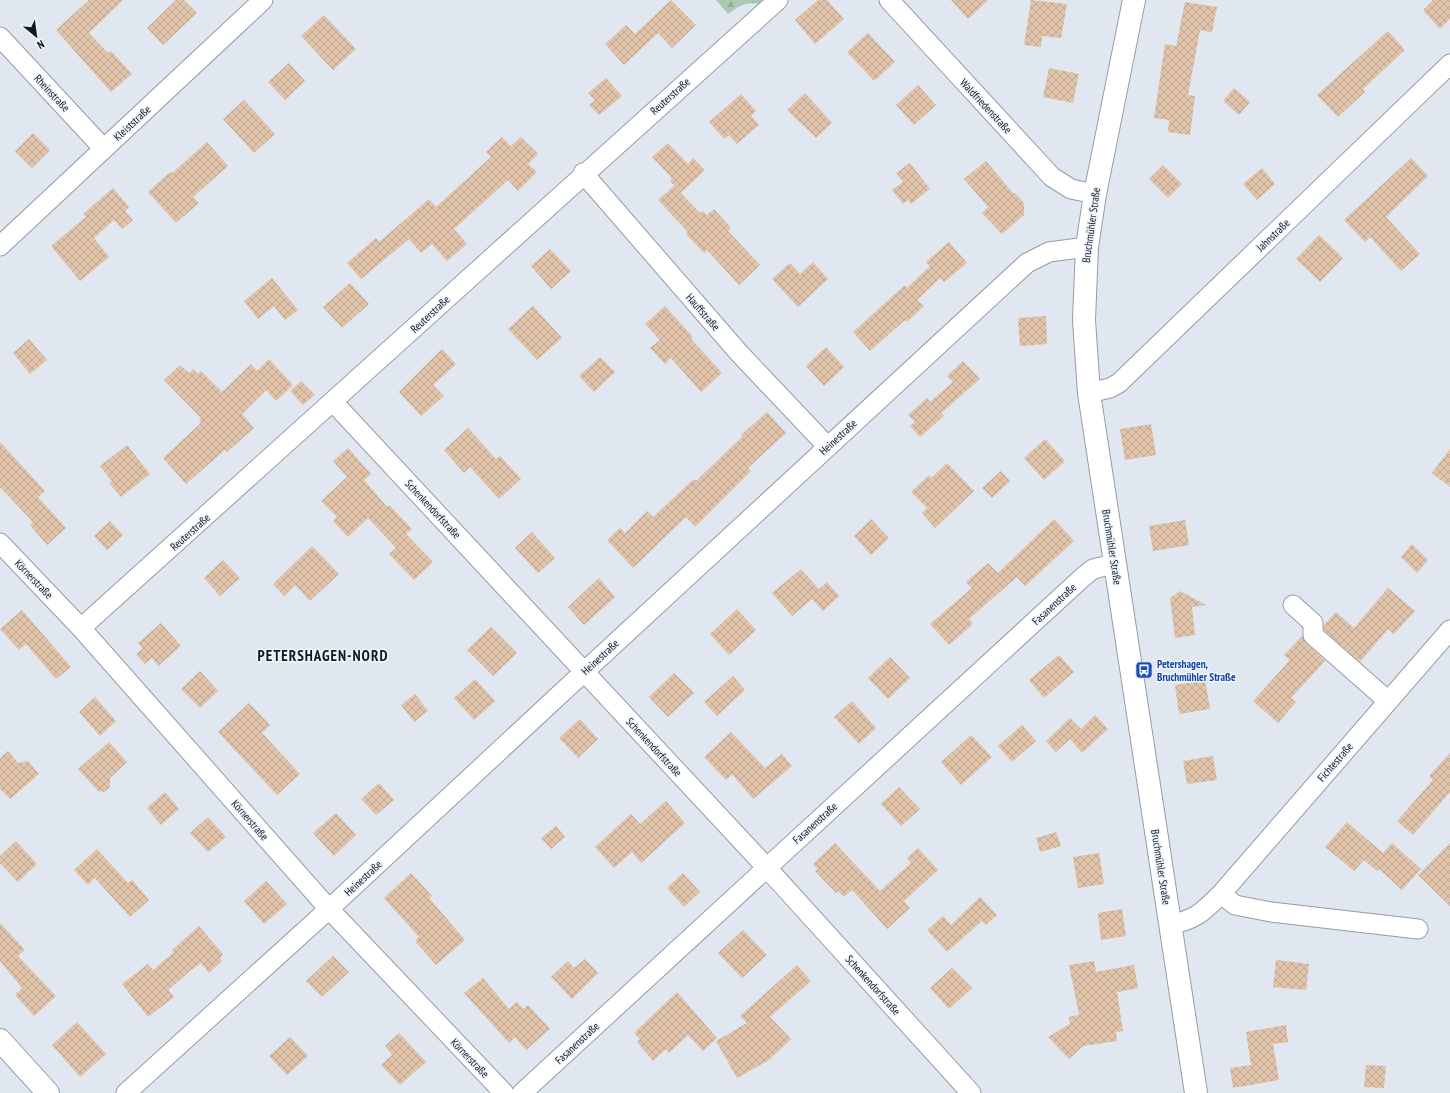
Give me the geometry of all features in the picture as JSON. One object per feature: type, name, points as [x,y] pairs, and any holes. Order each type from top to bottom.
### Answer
[{"type":"street","name":"Kleiststraße","points":[[0,246],[264,0]]},
{"type":"street","name":"Reuterstraße","points":[[81,628],[334,403],[583,173],[778,0]]},
{"type":"street","name":"Waldfriedenstraße","points":[[889,0],[1052,177],[1070,189],[1095,194]]},
{"type":"street","name":"Bruchmühler Straße","points":[[1134,0],[1095,194],[1087,247],[1084,320],[1089,392],[1114,564],[1196,1093]]},
{"type":"street","name":"Rheinstraße","points":[[0,37],[104,149]]},
{"type":"street","name":"Jahnstraße","points":[[1089,392],[1110,388],[1119,383],[1450,64]]},
{"type":"street","name":"Hauffstraße","points":[[583,173],[739,353],[828,447]]},
{"type":"street","name":"Heinestraße","points":[[126,1093],[329,909],[1027,263],[1049,252],[1087,247]]},
{"type":"street","name":"Schenkendorfstraße","points":[[334,403],[767,868],[971,1093]]},
{"type":"street","name":"Körnerstraße","points":[[0,543],[81,628],[329,909],[504,1093]]},
{"type":"street","name":"Fasanenstraße","points":[[522,1093],[1083,577],[1093,569],[1114,564]]},
{"type":"street","points":[[1293,605],[1313,623],[1313,635],[1388,701]]},
{"type":"street","name":"Fichtestraße","points":[[1170,925],[1189,921],[1202,913],[1221,894],[1450,630]]},
{"type":"street","points":[[1221,894],[1235,905],[1271,912],[1418,929]]},
{"type":"street","points":[[0,1040],[48,1093]]},
{"type":"green space","points":[[716,0],[769,0],[764,5],[753,3],[745,4],[728,14]]},
{"type":"building","points":[[89,0],[123,0],[89,33],[108,53],[111,51],[132,74],[111,92],[56,30]]},
{"type":"building","points":[[176,0],[184,0],[197,13],[163,45],[147,28]]},
{"type":"building","points":[[671,0],[696,25],[672,48],[658,33],[624,65],[605,44],[626,25],[635,34]]},
{"type":"building","points":[[818,0],[827,0],[844,19],[815,44],[795,20]]},
{"type":"building","points":[[951,0],[988,0],[968,19]]},
{"type":"building","points":[[1031,0],[1067,4],[1061,38],[1042,36],[1041,47],[1024,45]]},
{"type":"building","points":[[1433,0],[1450,0],[1450,19],[1440,29],[1423,10]]},
{"type":"building","points":[[1185,2],[1217,7],[1212,32],[1200,30],[1188,95],[1195,96],[1190,135],[1168,132],[1169,120],[1154,118],[1165,44],[1176,46]]},
{"type":"building","points":[[324,15],[356,49],[333,70],[301,36]]},
{"type":"building","points":[[1388,31],[1405,50],[1363,89],[1365,92],[1338,117],[1317,95]]},
{"type":"building","points":[[868,33],[895,62],[874,81],[847,52]]},
{"type":"building","points":[[289,63],[305,81],[285,100],[268,82]]},
{"type":"building","points":[[1049,68],[1079,74],[1073,103],[1043,97]]},
{"type":"building","points":[[606,78],[622,96],[599,115],[589,105],[595,100],[588,93]]},
{"type":"building","points":[[918,85],[936,105],[914,125],[896,105]]},
{"type":"building","points":[[1234,88],[1250,102],[1239,115],[1223,101]]},
{"type":"building","points":[[805,93],[832,123],[816,138],[787,110]]},
{"type":"building","points":[[741,94],[756,111],[751,116],[759,125],[737,144],[729,135],[724,139],[709,122]]},
{"type":"building","points":[[244,100],[275,134],[254,153],[223,119]]},
{"type":"building","points":[[33,133],[50,150],[32,168],[15,151]]},
{"type":"building","points":[[502,137],[511,146],[521,137],[538,154],[528,164],[537,172],[518,191],[508,180],[454,229],[467,244],[447,261],[432,244],[421,253],[409,239],[361,279],[347,263],[376,238],[379,242],[429,199],[436,207],[491,157],[486,152]]},
{"type":"building","points":[[207,142],[228,166],[193,197],[199,203],[176,223],[148,192]]},
{"type":"building","points":[[668,143],[688,164],[693,158],[705,170],[681,193],[670,181],[672,178],[652,157]]},
{"type":"building","points":[[1411,158],[1428,176],[1386,217],[1420,254],[1401,271],[1370,237],[1365,242],[1344,220]]},
{"type":"building","points":[[986,161],[1013,193],[1015,193],[1024,203],[1024,215],[1002,234],[982,213],[988,207],[964,179]]},
{"type":"building","points":[[910,163],[930,189],[911,204],[908,200],[903,204],[892,190],[903,182],[896,173]]},
{"type":"building","points":[[1163,165],[1182,184],[1168,198],[1149,179]]},
{"type":"building","points":[[1262,168],[1275,184],[1257,200],[1243,184]]},
{"type":"building","points":[[674,186],[700,213],[703,211],[707,215],[714,209],[731,228],[728,231],[760,265],[739,285],[707,250],[704,253],[686,234],[688,232],[658,200]]},
{"type":"building","points":[[113,188],[129,207],[125,211],[133,220],[122,229],[114,220],[94,238],[109,257],[80,281],[51,246],[86,217],[83,214]]},
{"type":"building","points":[[1319,235],[1343,258],[1320,282],[1296,259]]},
{"type":"building","points":[[949,242],[967,263],[944,282],[940,278],[917,300],[924,306],[907,322],[905,320],[870,351],[853,332],[905,285],[907,288],[930,266],[926,262]]},
{"type":"building","points":[[550,249],[571,271],[551,289],[531,266]]},
{"type":"building","points":[[813,262],[828,279],[798,307],[772,279],[790,263],[800,274]]},
{"type":"building","points":[[272,278],[298,310],[285,320],[274,306],[258,319],[244,301]]},
{"type":"building","points":[[350,283],[369,304],[342,328],[323,307]]},
{"type":"building","points":[[533,306],[562,338],[537,360],[508,329]]},
{"type":"building","points":[[665,306],[693,337],[691,339],[722,373],[701,392],[671,358],[665,364],[650,348],[660,340],[645,324]]},
{"type":"building","points":[[1046,316],[1047,344],[1020,346],[1018,318]]},
{"type":"building","points":[[29,339],[47,360],[30,374],[13,353]]},
{"type":"building","points":[[826,347],[844,367],[824,386],[806,366]]},
{"type":"building","points":[[442,349],[456,364],[433,385],[444,396],[421,416],[399,392]]},
{"type":"building","points":[[600,357],[615,372],[594,392],[579,376]]},
{"type":"building","points":[[269,359],[293,385],[276,401],[266,390],[242,414],[254,428],[227,452],[225,450],[186,484],[163,458],[201,423],[199,420],[201,418],[164,380],[180,365],[189,373],[193,369],[198,374],[201,371],[222,392],[251,364],[257,371]]},
{"type":"building","points":[[963,361],[980,379],[941,413],[944,416],[920,437],[910,426],[915,422],[908,415],[927,398],[930,402],[953,382],[947,376]]},
{"type":"building","points":[[301,381],[315,395],[303,405],[290,391]]},
{"type":"building","points":[[767,412],[786,433],[748,468],[751,471],[695,527],[686,517],[633,568],[607,540],[620,528],[625,533],[647,511],[653,517],[694,479],[696,481],[743,436],[741,435]]},
{"type":"building","points":[[1151,424],[1156,455],[1125,460],[1120,429]]},
{"type":"building","points":[[468,428],[496,459],[500,456],[521,479],[499,499],[470,467],[464,473],[444,450]]},
{"type":"building","points":[[1045,439],[1065,461],[1044,480],[1024,458]]},
{"type":"building","points":[[0,442],[45,491],[38,497],[66,528],[47,545],[30,525],[33,522],[0,487]]},
{"type":"building","points":[[127,445],[150,474],[121,497],[109,483],[112,481],[100,466]]},
{"type":"building","points":[[348,448],[371,474],[364,480],[387,507],[389,505],[412,529],[406,534],[433,562],[414,580],[389,554],[396,548],[368,518],[348,537],[333,521],[337,517],[321,501],[347,477],[333,461]]},
{"type":"building","points":[[1450,449],[1450,487],[1432,473]]},
{"type":"building","points":[[947,463],[974,491],[935,528],[922,513],[927,508],[911,492],[929,475],[931,478]]},
{"type":"building","points":[[1001,471],[1010,481],[992,498],[982,488]]},
{"type":"building","points":[[871,519],[889,538],[871,555],[854,536]]},
{"type":"building","points":[[1054,519],[1074,541],[1025,586],[1017,577],[969,619],[973,624],[949,645],[930,624],[972,588],[966,582],[988,563],[998,573]]},
{"type":"building","points":[[1185,520],[1189,545],[1153,551],[1149,526]]},
{"type":"building","points":[[110,521],[123,535],[107,550],[94,536]]},
{"type":"building","points":[[532,532],[555,558],[538,573],[515,548]]},
{"type":"building","points":[[1412,544],[1428,560],[1417,573],[1401,557]]},
{"type":"building","points":[[312,546],[339,574],[310,601],[295,585],[284,596],[273,584]]},
{"type":"building","points":[[223,560],[240,578],[220,596],[204,578]]},
{"type":"building","points":[[801,569],[819,589],[827,582],[839,596],[823,611],[812,599],[792,616],[772,593]]},
{"type":"building","points":[[599,578],[615,597],[584,625],[568,607]]},
{"type":"building","points":[[1388,588],[1415,611],[1394,634],[1388,629],[1360,662],[1324,630],[1324,625],[1336,612],[1354,628]]},
{"type":"building","points":[[1180,591],[1206,605],[1192,607],[1195,635],[1175,638],[1170,598]]},
{"type":"building","points":[[737,609],[756,630],[729,655],[710,634]]},
{"type":"building","points":[[22,610],[71,667],[56,679],[26,644],[19,650],[0,629]]},
{"type":"building","points":[[161,623],[181,646],[158,666],[152,658],[145,664],[136,654],[143,648],[138,643]]},
{"type":"building","points":[[491,627],[517,653],[493,676],[467,650]]},
{"type":"building","points":[[1302,636],[1306,643],[1325,661],[1291,698],[1296,702],[1278,723],[1253,701],[1290,660],[1284,655]]},
{"type":"building","points":[[1059,655],[1074,672],[1044,698],[1029,680]]},
{"type":"building","points":[[890,657],[910,678],[888,699],[868,678]]},
{"type":"building","points":[[200,671],[218,691],[200,708],[181,689]]},
{"type":"building","points":[[674,673],[694,693],[668,717],[649,697]]},
{"type":"building","points":[[733,676],[745,690],[717,716],[704,702]]},
{"type":"building","points":[[475,679],[495,701],[474,720],[454,698]]},
{"type":"building","points":[[1205,680],[1210,709],[1179,714],[1175,685]]},
{"type":"building","points":[[415,694],[428,711],[414,722],[401,705]]},
{"type":"building","points":[[95,697],[116,721],[100,736],[79,712]]},
{"type":"building","points":[[852,701],[876,728],[859,744],[834,717]]},
{"type":"building","points":[[249,703],[270,725],[262,733],[300,774],[277,795],[218,732]]},
{"type":"building","points":[[1095,715],[1108,729],[1082,753],[1070,739],[1056,752],[1046,741],[1070,718],[1081,729]]},
{"type":"building","points":[[580,719],[598,739],[578,758],[559,738]]},
{"type":"building","points":[[1022,725],[1036,741],[1012,762],[998,746]]},
{"type":"building","points":[[731,732],[765,768],[782,754],[792,766],[753,799],[732,774],[726,780],[704,757]]},
{"type":"building","points":[[971,735],[992,757],[961,785],[941,762]]},
{"type":"building","points":[[109,742],[127,762],[110,778],[110,787],[104,792],[98,791],[78,769]]},
{"type":"building","points":[[8,751],[18,763],[28,761],[39,774],[10,799],[0,789],[0,758]]},
{"type":"building","points":[[1450,753],[1450,792],[1413,835],[1397,821],[1433,780],[1429,776]]},
{"type":"building","points":[[1213,756],[1217,780],[1187,784],[1183,761]]},
{"type":"building","points":[[379,783],[394,800],[376,815],[361,799]]},
{"type":"building","points":[[899,787],[920,809],[901,826],[881,804]]},
{"type":"building","points":[[165,792],[179,809],[161,825],[147,808]]},
{"type":"building","points":[[666,801],[685,823],[641,863],[632,852],[614,868],[595,847],[631,814],[640,824]]},
{"type":"building","points":[[336,813],[356,835],[334,856],[313,833]]},
{"type":"building","points":[[208,817],[226,837],[208,852],[190,833]]},
{"type":"building","points":[[1347,822],[1383,853],[1392,843],[1421,869],[1402,890],[1379,869],[1377,871],[1364,860],[1354,871],[1325,847]]},
{"type":"building","points":[[556,826],[565,837],[551,849],[541,838]]},
{"type":"building","points":[[1056,832],[1061,846],[1040,852],[1036,838]]},
{"type":"building","points":[[16,841],[37,864],[18,882],[0,863],[0,856]]},
{"type":"building","points":[[835,843],[880,891],[911,863],[907,858],[918,848],[938,870],[904,901],[910,908],[887,929],[852,890],[844,897],[838,891],[836,893],[815,871],[818,869],[813,864]]},
{"type":"building","points":[[1450,843],[1450,906],[1418,875]]},
{"type":"building","points":[[97,849],[128,883],[132,880],[149,900],[130,917],[95,878],[88,885],[74,870]]},
{"type":"building","points":[[1099,853],[1104,884],[1078,888],[1073,857]]},
{"type":"building","points":[[411,873],[432,896],[429,898],[465,940],[436,965],[415,941],[419,937],[384,898]]},
{"type":"building","points":[[683,873],[700,892],[684,907],[667,888]]},
{"type":"building","points":[[266,881],[287,904],[264,924],[244,901]]},
{"type":"building","points":[[980,897],[997,915],[986,925],[982,921],[947,952],[927,930],[943,916],[951,925]]},
{"type":"building","points":[[1122,909],[1126,936],[1101,940],[1098,913]]},
{"type":"building","points":[[0,923],[25,950],[18,956],[56,996],[34,1016],[15,995],[22,988],[0,961]]},
{"type":"building","points":[[199,926],[223,954],[220,958],[222,961],[209,973],[201,963],[190,971],[168,990],[174,997],[148,1017],[122,984],[148,964],[153,970],[174,952],[172,950]]},
{"type":"building","points":[[743,930],[767,955],[742,978],[718,953]]},
{"type":"building","points":[[333,956],[349,972],[322,997],[306,981]]},
{"type":"building","points":[[585,959],[598,973],[572,999],[551,977],[568,961],[574,968]]},
{"type":"building","points":[[1276,960],[1309,964],[1306,990],[1273,987]]},
{"type":"building","points":[[1094,961],[1096,972],[1134,965],[1138,988],[1117,992],[1123,1031],[1116,1032],[1117,1041],[1083,1046],[1069,1059],[1048,1037],[1070,1024],[1069,1017],[1079,1015],[1069,965]]},
{"type":"building","points":[[797,965],[811,981],[770,1017],[791,1039],[769,1060],[737,1078],[716,1041],[747,1023],[740,1016]]},
{"type":"building","points":[[952,968],[972,988],[949,1009],[930,988]]},
{"type":"building","points":[[483,978],[509,1009],[517,1002],[523,1009],[528,1005],[550,1029],[526,1050],[515,1037],[509,1043],[464,993]]},
{"type":"building","points":[[677,992],[717,1038],[703,1051],[688,1035],[669,1053],[666,1049],[653,1061],[637,1042],[640,1039],[634,1033]]},
{"type":"building","points":[[77,1022],[106,1054],[80,1077],[52,1045]]},
{"type":"building","points":[[1286,1025],[1288,1042],[1273,1044],[1279,1080],[1233,1088],[1230,1068],[1251,1065],[1246,1032]]},
{"type":"building","points":[[399,1033],[426,1062],[400,1085],[381,1065],[392,1055],[385,1046]]},
{"type":"building","points":[[290,1037],[308,1056],[287,1075],[269,1056]]},
{"type":"building","points":[[1366,1065],[1386,1066],[1384,1088],[1364,1087]]},
{"type":"place","name":"Petershagen, Bruchmühler Straße","points":[[1144,670]]},
{"type":"district","name":"PETERSHAGEN-NORD","points":[[323,656]]}]
